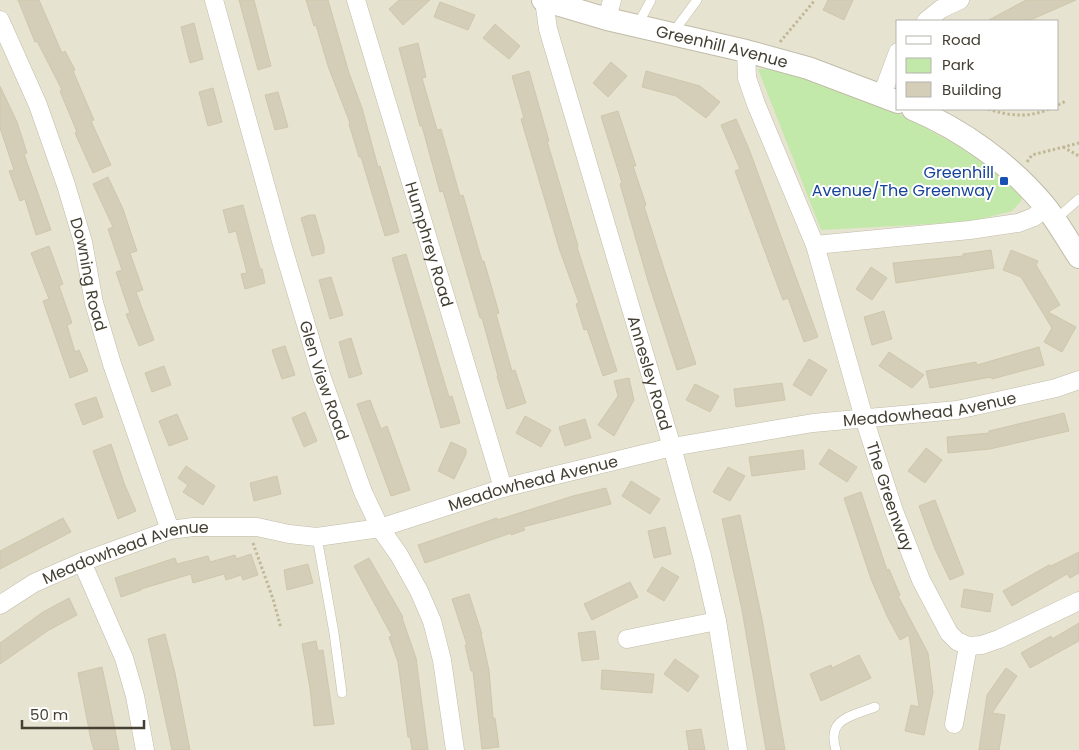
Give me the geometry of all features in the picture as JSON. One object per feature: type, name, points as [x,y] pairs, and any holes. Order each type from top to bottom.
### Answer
[{"type":"street","name":"Glen View Road","points":[[214,0],[283,248],[322,378],[363,492],[380,528],[399,555],[415,584],[432,621],[442,660],[455,750]]},
{"type":"street","name":"Humphrey Road","points":[[356,0],[503,488]]},
{"type":"street","name":"Greenhill Avenue","points":[[543,0],[609,9],[637,26],[808,68],[890,99]]},
{"type":"street","name":"Annesley Road","points":[[543,0],[548,29],[672,447],[702,556],[717,621],[738,750]]},
{"type":"street","points":[[927,20],[960,0]]},
{"type":"street","name":"Downing Road","points":[[0,20],[38,105],[66,185],[83,242],[94,303],[112,364],[170,530]]},
{"type":"street","name":"The Greenway","points":[[746,52],[747,78],[815,245],[864,418],[894,511],[921,580],[949,633],[957,641],[968,646]]},
{"type":"street","points":[[890,99],[896,64]]},
{"type":"street","points":[[916,110],[966,136],[1018,177],[1050,214],[1079,258]]},
{"type":"street","points":[[815,245],[970,230],[1018,222],[1050,214]]},
{"type":"street","name":"Meadowhead Avenue","points":[[0,605],[34,584],[82,562],[170,530],[193,527],[257,527],[289,534],[317,537],[380,528],[503,488],[672,447],[813,423],[957,410],[1056,388],[1079,380]]},
{"type":"street","points":[[82,562],[124,658],[135,696],[145,750]]},
{"type":"street","points":[[954,724],[968,646],[982,645],[999,639],[1079,601]]},
{"type":"street","points":[[627,639],[717,621]]},
{"type":"lane","points":[[637,26],[651,0]]},
{"type":"lane","points":[[671,35],[697,0]]},
{"type":"lane","points":[[1050,214],[1079,199]]},
{"type":"lane","points":[[317,537],[334,633],[342,693]]},
{"type":"lane","points":[[836,750],[834,744],[835,729],[839,721],[875,707]]},
{"type":"path","points":[[768,58],[815,0]]},
{"type":"path","points":[[1059,104],[1066,101]]},
{"type":"path","points":[[992,110],[1016,116],[1038,114],[1047,110]]},
{"type":"path","points":[[1018,177],[1032,155],[1079,143]]},
{"type":"path","points":[[1063,147],[1079,156]]},
{"type":"path","points":[[246,527],[274,599],[281,628]]},
{"type":"shaded area","points":[[0,0],[1079,0],[1079,750],[0,750]]},
{"type":"green space","points":[[758,69],[773,69],[828,84],[896,112],[968,151],[1018,189],[1022,200],[1012,211],[969,222],[821,230]]},
{"type":"building","points":[[18,0],[39,0],[62,53],[65,51],[75,70],[73,71],[94,120],[91,121],[111,165],[93,173],[75,133],[77,132],[60,91],[62,90],[37,41],[35,42]]},
{"type":"building","points":[[239,0],[254,0],[271,66],[258,70]]},
{"type":"building","points":[[306,0],[328,0],[399,232],[385,236],[350,123],[328,66],[316,25],[314,26]]},
{"type":"building","points":[[399,0],[430,0],[403,25],[389,9]]},
{"type":"building","points":[[828,0],[853,0],[844,20],[823,10]]},
{"type":"building","points":[[1026,0],[1076,0],[1030,20],[989,20]]},
{"type":"building","points":[[440,2],[475,15],[468,30],[434,17]]},
{"type":"building","points":[[194,23],[203,59],[190,63],[181,27]]},
{"type":"building","points":[[495,24],[520,46],[509,59],[483,38]]},
{"type":"building","points":[[418,43],[426,77],[422,78],[437,130],[441,129],[460,196],[463,195],[499,313],[496,314],[512,371],[515,370],[526,403],[507,409],[482,318],[480,318],[443,191],[440,192],[422,126],[420,126],[399,48]]},
{"type":"building","points":[[611,62],[627,76],[608,97],[593,83]]},
{"type":"building","points":[[529,71],[577,247],[617,371],[603,376],[587,329],[584,330],[576,304],[579,303],[560,251],[521,119],[524,118],[512,76]]},
{"type":"building","points":[[646,71],[700,86],[720,102],[706,118],[676,96],[642,87]]},
{"type":"building","points":[[0,86],[17,122],[27,153],[24,154],[51,230],[36,235],[25,199],[20,201],[9,171],[14,170],[0,128]]},
{"type":"building","points":[[213,88],[222,122],[208,126],[199,92]]},
{"type":"building","points":[[278,92],[288,127],[275,130],[265,95]]},
{"type":"building","points":[[618,111],[636,166],[633,166],[646,205],[644,206],[696,364],[677,370],[648,281],[620,184],[622,183],[601,116]]},
{"type":"building","points":[[736,119],[749,149],[818,337],[804,342],[788,298],[783,300],[735,171],[740,169],[721,125]]},
{"type":"building","points":[[108,177],[123,209],[137,251],[130,253],[143,290],[136,292],[154,340],[139,346],[126,314],[130,313],[116,272],[122,270],[108,229],[113,227],[93,184]]},
{"type":"building","points":[[243,205],[265,283],[245,289],[241,274],[247,273],[236,231],[229,233],[223,210]]},
{"type":"building","points":[[315,215],[324,247],[324,253],[312,256],[301,218]]},
{"type":"building","points":[[49,246],[63,284],[59,286],[72,323],[67,325],[75,352],[79,350],[88,371],[70,378],[43,301],[49,299],[31,253]]},
{"type":"building","points":[[991,250],[994,268],[896,283],[893,263],[963,256],[963,254]]},
{"type":"building","points":[[1011,250],[1038,261],[1036,265],[1060,305],[1048,312],[1076,327],[1062,352],[1044,342],[1052,328],[1021,277],[1003,270]]},
{"type":"building","points":[[406,254],[449,397],[452,396],[460,423],[441,428],[392,258]]},
{"type":"building","points":[[871,267],[887,278],[872,300],[856,289]]},
{"type":"building","points":[[331,277],[343,315],[330,319],[319,280]]},
{"type":"building","points":[[884,311],[892,339],[872,345],[864,317]]},
{"type":"building","points":[[351,338],[362,374],[349,378],[339,342]]},
{"type":"building","points":[[285,346],[295,375],[282,379],[272,350]]},
{"type":"building","points":[[1039,347],[1044,365],[992,379],[991,377],[930,388],[926,371],[976,362],[977,365]]},
{"type":"building","points":[[889,352],[924,375],[912,388],[879,366]]},
{"type":"building","points":[[809,359],[827,370],[811,396],[793,385]]},
{"type":"building","points":[[164,366],[171,385],[152,392],[145,373]]},
{"type":"building","points":[[629,378],[634,400],[614,436],[598,425],[618,396],[614,381]]},
{"type":"building","points":[[782,383],[785,400],[736,407],[734,389]]},
{"type":"building","points":[[695,384],[719,396],[710,412],[686,400]]},
{"type":"building","points":[[96,397],[103,417],[83,425],[75,404]]},
{"type":"building","points":[[370,400],[381,429],[387,426],[410,490],[391,496],[357,404]]},
{"type":"building","points":[[305,412],[317,441],[304,447],[292,418]]},
{"type":"building","points":[[1064,413],[1069,431],[990,449],[948,453],[947,437],[989,433],[989,431]]},
{"type":"building","points":[[177,414],[188,439],[169,446],[159,421]]},
{"type":"building","points":[[525,416],[551,430],[541,447],[516,433]]},
{"type":"building","points":[[585,419],[591,438],[565,446],[559,427]]},
{"type":"building","points":[[451,442],[466,449],[466,454],[454,479],[438,471]]},
{"type":"building","points":[[111,444],[136,511],[118,519],[93,451]]},
{"type":"building","points":[[926,448],[942,460],[925,483],[908,471]]},
{"type":"building","points":[[829,449],[857,467],[847,482],[819,464]]},
{"type":"building","points":[[803,450],[805,469],[752,476],[749,457]]},
{"type":"building","points":[[186,466],[215,486],[203,505],[183,492],[188,485],[178,478]]},
{"type":"building","points":[[728,467],[745,476],[730,501],[713,492]]},
{"type":"building","points":[[277,476],[281,494],[254,501],[250,483]]},
{"type":"building","points":[[631,481],[660,499],[650,514],[622,496]]},
{"type":"building","points":[[606,488],[611,504],[523,527],[525,530],[511,535],[511,533],[425,563],[418,545],[497,518],[497,520],[573,496]]},
{"type":"building","points":[[861,492],[887,570],[889,569],[900,595],[898,596],[928,653],[933,692],[924,735],[905,731],[911,705],[919,707],[909,635],[900,640],[888,618],[871,579],[844,498]]},
{"type":"building","points":[[935,500],[964,574],[950,580],[935,549],[919,506]]},
{"type":"building","points":[[740,515],[762,619],[785,750],[766,750],[742,610],[722,519]]},
{"type":"building","points":[[63,518],[71,532],[0,569],[0,551]]},
{"type":"building","points":[[665,527],[671,554],[654,558],[648,531]]},
{"type":"building","points":[[1079,552],[1079,573],[1070,578],[1067,574],[1012,606],[1003,591],[1049,565],[1051,566]]},
{"type":"building","points":[[251,554],[258,575],[243,580],[241,575],[226,580],[224,574],[193,583],[191,574],[121,597],[115,578],[175,558],[177,564],[208,556],[210,562],[235,555],[236,559]]},
{"type":"building","points":[[369,558],[403,617],[416,658],[428,750],[412,750],[410,737],[408,737],[398,662],[389,637],[392,636],[354,566]]},
{"type":"building","points":[[308,564],[313,583],[287,590],[284,570]]},
{"type":"building","points":[[662,567],[679,577],[664,601],[647,591]]},
{"type":"building","points":[[630,582],[638,597],[592,620],[584,604]]},
{"type":"building","points":[[964,589],[993,594],[990,612],[961,607]]},
{"type":"building","points":[[469,594],[482,634],[489,670],[493,718],[495,718],[499,747],[482,749],[473,671],[471,671],[465,645],[467,645],[452,599]]},
{"type":"building","points":[[69,598],[77,615],[49,630],[0,664],[0,643],[43,612]]},
{"type":"building","points":[[1079,623],[1079,641],[1030,668],[1021,653],[1051,636],[1052,639]]},
{"type":"building","points":[[595,631],[599,659],[582,661],[578,633]]},
{"type":"building","points":[[165,634],[175,673],[190,750],[172,750],[148,639]]},
{"type":"building","points":[[316,641],[318,651],[323,650],[334,724],[314,726],[310,688],[302,644]]},
{"type":"building","points":[[859,655],[871,678],[821,701],[810,674],[831,665],[832,668]]},
{"type":"building","points":[[675,659],[699,676],[688,692],[664,674]]},
{"type":"building","points":[[102,667],[119,750],[94,750],[91,740],[78,673]]},
{"type":"building","points":[[1006,668],[1017,676],[992,713],[1005,715],[999,750],[979,750],[987,695]]},
{"type":"building","points":[[602,670],[654,674],[652,693],[601,689]]},
{"type":"building","points":[[701,729],[705,750],[689,750],[686,731]]},
{"type":"place","name":"Greenhill Avenue/The Greenway","points":[[1004,181]]}]
